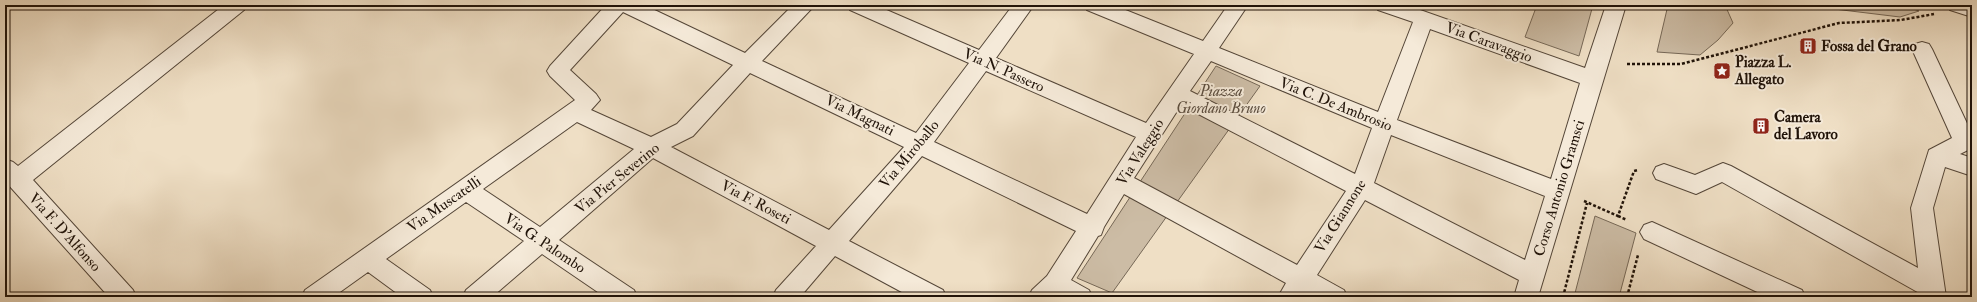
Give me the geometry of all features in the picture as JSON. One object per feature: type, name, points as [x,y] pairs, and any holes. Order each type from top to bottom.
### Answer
[{"type":"street","points":[[11,173],[237,5]]},
{"type":"street","name":"Via Muscatelli","points":[[314,297],[575,112],[589,100],[557,71],[618,5]]},
{"type":"street","name":"Via Magnati","points":[[627,5],[1093,228]]},
{"type":"street","name":"Via Pier Severino","points":[[474,297],[542,241],[651,147],[685,130],[748,62],[805,5]]},
{"type":"street","name":"Via N. Passero","points":[[857,5],[1150,134]]},
{"type":"street","name":"Via Miroballo","points":[[785,297],[920,144],[981,60],[1024,5]]},
{"type":"street","name":"Via C. De Ambrosio","points":[[1094,5],[1385,124],[1558,191]]},
{"type":"street","name":"Via Valeggio","points":[[1049,290],[1093,228],[1150,134],[1205,51],[1238,5]]},
{"type":"street","name":"Via Caravaggio","points":[[1385,5],[1424,19],[1594,73]]},
{"type":"street","points":[[1594,73],[1616,5]]},
{"type":"street","points":[[1957,5],[1972,10]]},
{"type":"street","points":[[1969,5],[1972,10]]},
{"type":"street","name":"Via Giannone","points":[[1295,288],[1361,187],[1424,19]]},
{"type":"street","points":[[1922,49],[1965,142],[1937,156],[1922,208],[1934,295]]},
{"type":"street","name":"Corso Antonio Gramsci","points":[[1526,297],[1594,73]]},
{"type":"street","points":[[1177,94],[1533,275]]},
{"type":"street","name":"Via F. Roseti","points":[[575,112],[651,147],[833,242],[934,297]]},
{"type":"street","points":[[1937,156],[1972,167]]},
{"type":"street","points":[[1664,173],[1696,185],[1723,172],[1934,295]]},
{"type":"street","name":"Via F. D'Alfonso","points":[[11,173],[124,297]]},
{"type":"street","points":[[1121,182],[1295,288],[1335,297]]},
{"type":"street","name":"Via G. Palombo","points":[[465,189],[624,297]]},
{"type":"street","points":[[1652,232],[1793,297]]},
{"type":"street","points":[[368,259],[421,297]]},
{"type":"street","points":[[1049,290],[1080,297]]},
{"type":"path","points":[[1594,73],[1608,64],[1681,64],[1839,23],[1901,20],[1938,14]]},
{"type":"path","points":[[1558,191],[1618,216],[1634,171],[1645,168],[1664,173]]},
{"type":"path","points":[[1563,297],[1587,203]]},
{"type":"path","points":[[1627,297],[1644,229],[1652,232]]},
{"type":"green space","points":[[1537,5],[1593,5],[1579,56],[1525,37]]},
{"type":"green space","points":[[1668,5],[1725,5],[1733,23],[1718,40],[1700,55],[1657,52]]},
{"type":"green space","points":[[1818,5],[1903,5],[1919,11],[1900,17],[1826,8]]},
{"type":"green space","name":"Piazza Giordano Bruno","points":[[1216,66],[1260,86],[1112,293],[1077,278]]},
{"type":"green space","points":[[1595,216],[1636,233],[1619,297],[1574,297]]},
{"type":"place","name":"Fossa del Grano","points":[[1808,46]]},
{"type":"place","name":"Piazza L. Allegato","points":[[1722,71]]},
{"type":"place","name":"Camera del Lavoro","points":[[1761,126]]}]
